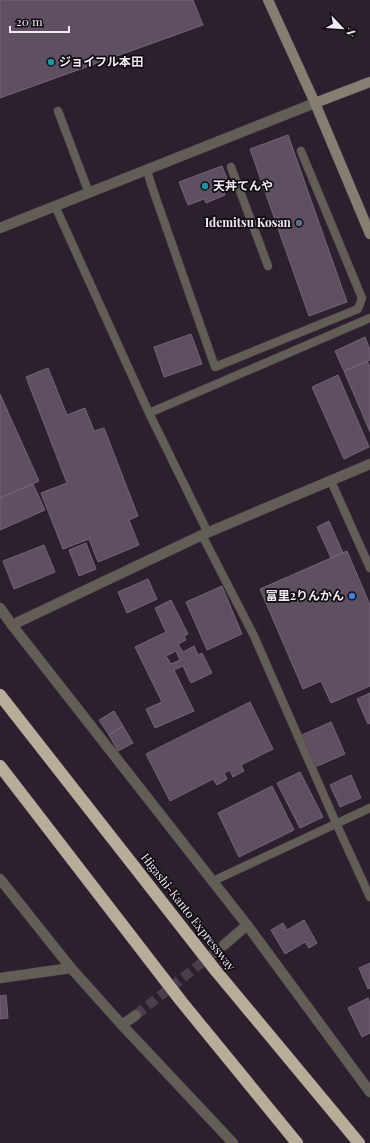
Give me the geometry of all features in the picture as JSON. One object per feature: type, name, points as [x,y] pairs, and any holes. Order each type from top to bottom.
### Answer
[{"type":"highway","name":"Higashi-Kanto Expressway","points":[[0,695],[216,971],[359,1143]]},
{"type":"highway","points":[[0,766],[181,1001],[297,1143]]},
{"type":"street","points":[[268,0],[316,103],[370,234]]},
{"type":"street","points":[[0,228],[370,82]]},
{"type":"street","points":[[12,625],[205,534],[370,464]]},
{"type":"street","points":[[0,608],[247,925],[370,1092]]},
{"type":"street","points":[[0,879],[71,968],[122,1025],[233,1143]]},
{"type":"street","points":[[224,945],[247,925]]},
{"type":"street","points":[[0,978],[71,968]]},
{"type":"street","points":[[122,1025],[136,1015]]},
{"type":"lane","points":[[58,111],[89,193]]},
{"type":"lane","points":[[147,170],[153,191],[215,366],[358,309],[362,298],[301,151]]},
{"type":"lane","points":[[231,166],[268,266]]},
{"type":"lane","points":[[55,206],[149,413],[254,636],[370,897]]},
{"type":"lane","points":[[149,413],[370,318]]},
{"type":"lane","points":[[331,481],[370,568]]},
{"type":"lane","points":[[213,882],[370,808]]},
{"type":"building","name":"ジョイフル本田","points":[[0,0],[193,0],[203,25],[0,98]]},
{"type":"building","points":[[288,135],[347,302],[309,316],[250,149]]},
{"type":"building","name":"天丼てんや","points":[[222,166],[231,189],[224,192],[225,195],[206,203],[204,199],[188,205],[179,182]]},
{"type":"building","points":[[191,334],[202,364],[164,377],[154,347]]},
{"type":"building","points":[[365,337],[370,350],[370,360],[344,371],[335,351]]},
{"type":"building","points":[[367,361],[370,367],[370,432],[344,371]]},
{"type":"building","points":[[48,368],[67,415],[85,408],[94,431],[104,428],[138,516],[129,520],[139,545],[98,562],[89,539],[63,549],[41,493],[67,483],[26,377]]},
{"type":"building","points":[[338,375],[369,447],[344,459],[312,387]]},
{"type":"building","points":[[0,394],[39,481],[0,498]]},
{"type":"building","points":[[33,484],[45,510],[0,530],[0,498]]},
{"type":"building","points":[[329,521],[343,553],[331,558],[317,527]]},
{"type":"building","points":[[86,543],[96,569],[79,576],[69,550]]},
{"type":"building","points":[[44,545],[55,572],[14,589],[3,561]]},
{"type":"building","points":[[347,551],[370,605],[370,686],[331,703],[321,681],[303,689],[260,589]]},
{"type":"building","points":[[148,579],[157,599],[127,613],[118,592]]},
{"type":"building","points":[[222,586],[242,634],[207,650],[186,602]]},
{"type":"building","points":[[171,600],[188,634],[184,636],[186,640],[178,644],[183,652],[194,646],[198,655],[202,653],[212,673],[191,683],[183,666],[174,670],[194,711],[155,728],[146,709],[162,702],[135,647],[166,632],[155,608]],"holes":[[[176,651],[180,660],[171,664],[166,656]]]},
{"type":"building","points":[[370,693],[370,723],[368,724],[357,699]]},
{"type":"building","points":[[250,702],[273,749],[241,765],[244,771],[233,777],[230,770],[224,773],[227,779],[217,785],[213,779],[170,801],[146,754]]},
{"type":"building","points":[[114,711],[123,726],[109,735],[99,720]]},
{"type":"building","points":[[331,722],[345,754],[315,767],[302,735]]},
{"type":"building","points":[[123,726],[133,743],[118,751],[109,735]]},
{"type":"building","points":[[300,772],[323,817],[300,828],[277,783]]},
{"type":"building","points":[[351,775],[361,798],[340,807],[330,785]]},
{"type":"building","points":[[272,786],[294,830],[239,857],[218,813]]},
{"type":"building","points":[[304,920],[317,943],[309,948],[305,942],[285,954],[271,930],[283,923],[287,930]]},
{"type":"building","points":[[370,963],[370,988],[368,989],[359,968]]},
{"type":"building","points":[[6,995],[8,1018],[0,1019],[0,996]]},
{"type":"building","points":[[368,998],[370,1003],[370,1033],[362,1037],[348,1008]]},
{"type":"tunnel","points":[[136,1015],[224,945]]},
{"type":"place","name":"ジョイフル本田","points":[[51,62]]},
{"type":"place","name":"天丼てんや","points":[[205,186]]},
{"type":"place","name":"Idemitsu Kosan","points":[[299,223]]},
{"type":"place","name":"富里2りんかん","points":[[352,596]]}]
